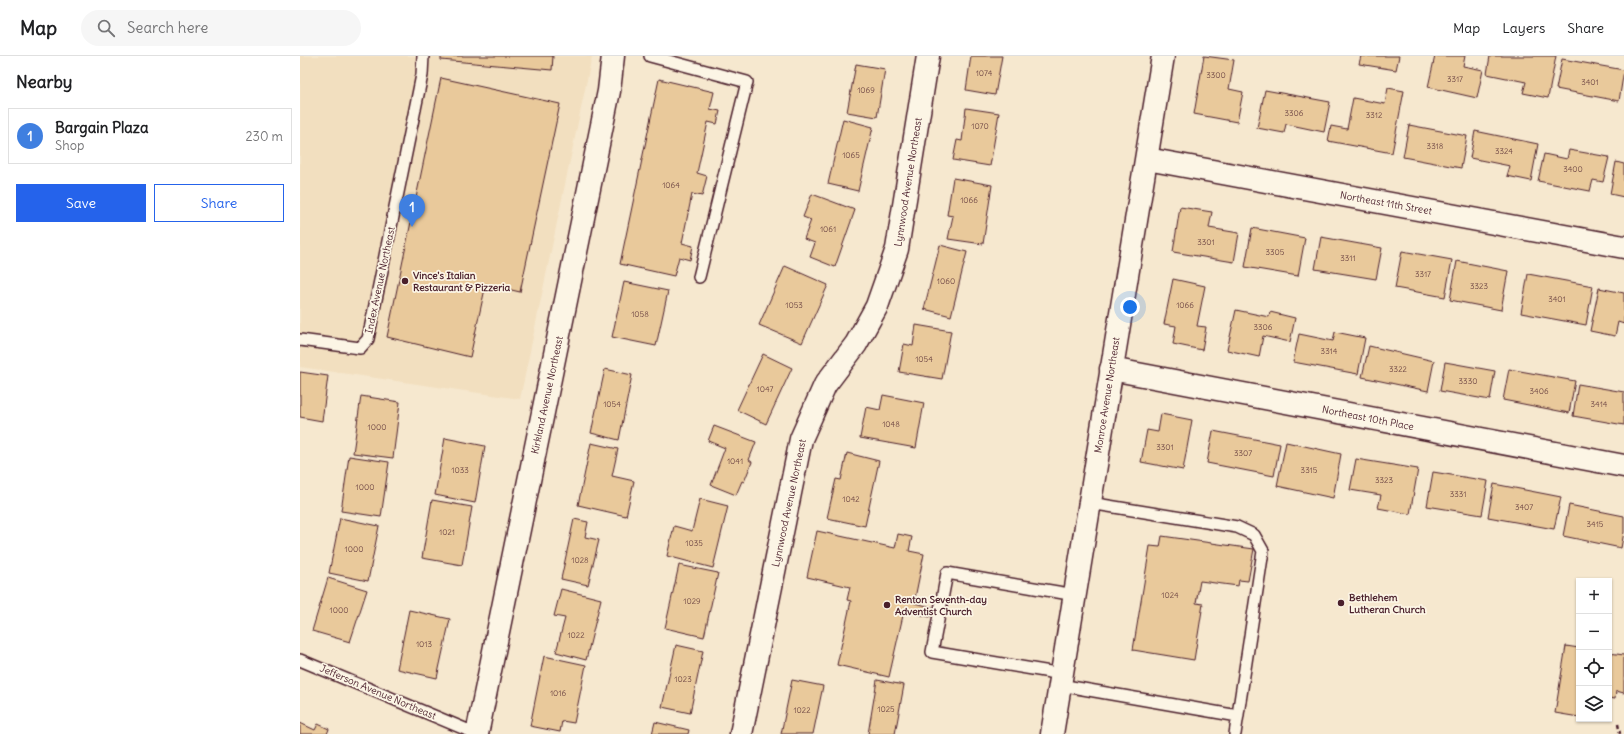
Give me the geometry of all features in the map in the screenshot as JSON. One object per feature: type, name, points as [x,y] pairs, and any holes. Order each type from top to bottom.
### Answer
[{"type":"street","name":"Kirkland Avenue Northeast","points":[[477,734],[609,91],[613,56]]},
{"type":"street","name":"Lynnwood Avenue Northeast","points":[[741,734],[802,439],[825,385],[856,344],[877,306],[897,249],[928,56]]},
{"type":"street","name":"Monroe Avenue Northeast","points":[[1052,734],[1163,56]]},
{"type":"street","name":"Northeast 11th Street","points":[[1147,159],[1624,246]]},
{"type":"street","name":"Northeast 10th Place","points":[[1111,369],[1624,466]]},
{"type":"lane","name":"Index Avenue Northeast","points":[[300,340],[360,348],[368,339],[422,75],[423,56]]},
{"type":"lane","points":[[650,56],[747,82],[699,277]]},
{"type":"lane","points":[[1090,502],[1236,527],[1254,536],[1263,551],[1235,734]]},
{"type":"lane","points":[[1075,595],[947,573],[932,652],[1238,716]]},
{"type":"lane","name":"Jefferson Avenue Northeast","points":[[300,660],[477,734]]},
{"type":"path","points":[[1618,724],[1620,734]]},
{"type":"shaded area","points":[[300,56],[592,56],[520,399],[300,367]]},
{"type":"building","points":[[441,56],[553,56],[552,70],[441,60]]},
{"type":"building","points":[[971,56],[1002,56],[995,95],[966,90]]},
{"type":"building","points":[[1204,56],[1234,60],[1229,89],[1243,92],[1237,122],[1194,114]]},
{"type":"building","points":[[1361,56],[1399,56],[1396,70],[1359,64]]},
{"type":"building","points":[[1435,56],[1465,56],[1463,66],[1483,70],[1477,98],[1428,87]]},
{"type":"building","points":[[1490,56],[1556,56],[1548,98],[1523,93],[1526,82],[1487,74]]},
{"type":"building","points":[[1562,59],[1624,70],[1619,101],[1556,89]]},
{"type":"building","points":[[856,64],[885,69],[877,117],[847,112]]},
{"type":"building","points":[[441,78],[560,104],[520,292],[486,284],[470,357],[387,337]]},
{"type":"building","points":[[659,79],[714,92],[710,109],[720,111],[717,124],[708,122],[697,173],[707,176],[702,196],[692,194],[682,243],[693,246],[690,260],[679,257],[674,276],[620,264]]},
{"type":"building","points":[[1388,88],[1404,91],[1392,153],[1328,141],[1331,126],[1347,129],[1353,98],[1385,104]]},
{"type":"building","points":[[1265,90],[1330,102],[1324,132],[1286,124],[1284,133],[1257,128]]},
{"type":"building","points":[[966,108],[999,113],[990,166],[953,160],[957,140],[962,141]]},
{"type":"building","points":[[843,119],[873,127],[858,191],[828,184]]},
{"type":"building","points":[[1409,125],[1467,136],[1461,168],[1403,157]]},
{"type":"building","points":[[1475,131],[1538,144],[1531,181],[1507,176],[1510,166],[1470,158]]},
{"type":"building","points":[[1569,150],[1609,157],[1603,182],[1593,180],[1590,191],[1538,181],[1544,154],[1567,159]]},
{"type":"building","points":[[1616,162],[1624,164],[1624,197],[1610,194]]},
{"type":"building","points":[[953,178],[992,185],[983,244],[948,239],[953,216],[947,215]]},
{"type":"building","points":[[812,194],[855,210],[835,267],[810,257],[815,243],[804,239],[811,220],[803,217]]},
{"type":"building","points":[[1180,207],[1212,212],[1209,228],[1239,233],[1234,262],[1173,252]]},
{"type":"building","points":[[1252,228],[1305,238],[1298,276],[1245,267]]},
{"type":"building","points":[[1321,237],[1382,248],[1376,279],[1315,269]]},
{"type":"building","points":[[940,245],[967,252],[951,316],[924,309]]},
{"type":"building","points":[[1402,251],[1452,260],[1445,297],[1395,288]]},
{"type":"building","points":[[1457,261],[1508,271],[1501,310],[1450,300]]},
{"type":"building","points":[[785,266],[828,285],[802,343],[759,325]]},
{"type":"building","points":[[1528,274],[1593,286],[1586,325],[1521,313]]},
{"type":"building","points":[[1173,279],[1205,286],[1197,326],[1206,327],[1202,350],[1173,344],[1176,326],[1164,324]]},
{"type":"building","points":[[624,282],[668,291],[656,346],[612,337]]},
{"type":"building","points":[[1599,288],[1624,293],[1624,324],[1618,322],[1615,336],[1590,331]]},
{"type":"building","points":[[1236,310],[1269,317],[1270,312],[1295,318],[1290,342],[1263,336],[1259,357],[1227,350]]},
{"type":"building","points":[[916,325],[951,331],[942,379],[899,372],[904,344],[913,346]]},
{"type":"building","points":[[1335,332],[1365,338],[1358,374],[1293,362],[1299,334],[1333,341]]},
{"type":"building","points":[[1369,346],[1434,361],[1428,391],[1362,377]]},
{"type":"building","points":[[763,354],[792,368],[766,424],[737,410]]},
{"type":"building","points":[[1445,362],[1495,371],[1490,400],[1440,391]]},
{"type":"building","points":[[605,369],[632,375],[619,440],[591,433]]},
{"type":"building","points":[[1509,369],[1575,381],[1569,413],[1503,400]]},
{"type":"building","points":[[300,372],[328,376],[322,421],[300,417]]},
{"type":"building","points":[[1578,384],[1624,392],[1624,425],[1573,416]]},
{"type":"building","points":[[883,395],[924,403],[916,448],[860,438],[866,407],[880,410]]},
{"type":"building","points":[[361,396],[400,402],[393,458],[353,453]]},
{"type":"building","points":[[1161,414],[1192,420],[1183,470],[1141,462],[1147,430],[1158,432]]},
{"type":"building","points":[[714,426],[756,442],[749,460],[752,462],[744,482],[742,481],[736,495],[711,485],[725,448],[708,441]]},
{"type":"building","points":[[1213,431],[1280,444],[1274,476],[1207,463]]},
{"type":"building","points":[[445,438],[485,446],[475,503],[435,495]]},
{"type":"building","points":[[1286,442],[1341,454],[1333,498],[1277,486]]},
{"type":"building","points":[[591,443],[618,449],[612,476],[634,481],[626,516],[578,505]]},
{"type":"building","points":[[847,453],[879,461],[865,526],[827,518],[836,479],[841,480]]},
{"type":"building","points":[[349,456],[389,462],[381,517],[341,511]]},
{"type":"building","points":[[1356,459],[1418,469],[1410,514],[1378,508],[1381,495],[1350,490]]},
{"type":"building","points":[[1433,472],[1488,481],[1482,515],[1427,506]]},
{"type":"building","points":[[1494,484],[1561,497],[1554,529],[1488,517]]},
{"type":"building","points":[[700,499],[728,506],[713,568],[667,556],[674,526],[692,531]]},
{"type":"building","points":[[432,500],[472,507],[462,565],[422,558]]},
{"type":"building","points":[[1569,505],[1624,516],[1624,532],[1621,548],[1563,536]]},
{"type":"building","points":[[340,518],[379,526],[368,581],[329,573]]},
{"type":"building","points":[[574,519],[588,522],[585,537],[599,540],[588,585],[561,579]]},
{"type":"building","name":"Renton Seventh-day Adventist Church","points":[[817,531],[895,548],[898,534],[912,537],[909,551],[924,554],[914,603],[932,607],[930,617],[904,611],[889,677],[837,665],[851,601],[847,600],[850,587],[807,577]]},
{"type":"building","points":[[1162,536],[1254,549],[1248,581],[1239,580],[1238,586],[1200,581],[1196,603],[1203,604],[1194,660],[1133,650],[1150,546],[1160,547]]},
{"type":"building","points":[[679,565],[718,573],[704,637],[665,628]]},
{"type":"building","points":[[328,578],[367,590],[350,642],[312,631]]},
{"type":"building","points":[[561,589],[601,599],[586,660],[556,652],[565,618],[554,616]]},
{"type":"building","points":[[409,610],[450,619],[437,678],[397,669]]},
{"type":"building","points":[[676,645],[703,651],[690,713],[662,707]]},
{"type":"building","points":[[1566,646],[1576,648],[1576,716],[1555,713]]},
{"type":"building","points":[[1612,653],[1624,655],[1624,693],[1616,691],[1615,699],[1612,698]]},
{"type":"building","points":[[544,656],[586,665],[574,723],[562,721],[560,732],[530,726]]},
{"type":"building","points":[[792,680],[823,686],[813,734],[781,734]]},
{"type":"building","points":[[877,680],[904,685],[895,734],[868,734]]},
{"type":"building","points":[[655,722],[689,730],[688,734],[652,734]]},
{"type":"building","points":[[300,723],[315,730],[318,724],[329,729],[327,734],[300,734]]},
{"type":"place","name":"Bargain Plaza","points":[[412,227]]},
{"type":"place","name":"Vince's Italian Restaurant & Pizzeria","points":[[405,281]]},
{"type":"place","name":"Bethlehem Lutheran Church","points":[[1341,603]]},
{"type":"place","name":"Renton Seventh-day Adventist Church","points":[[887,605]]}]
